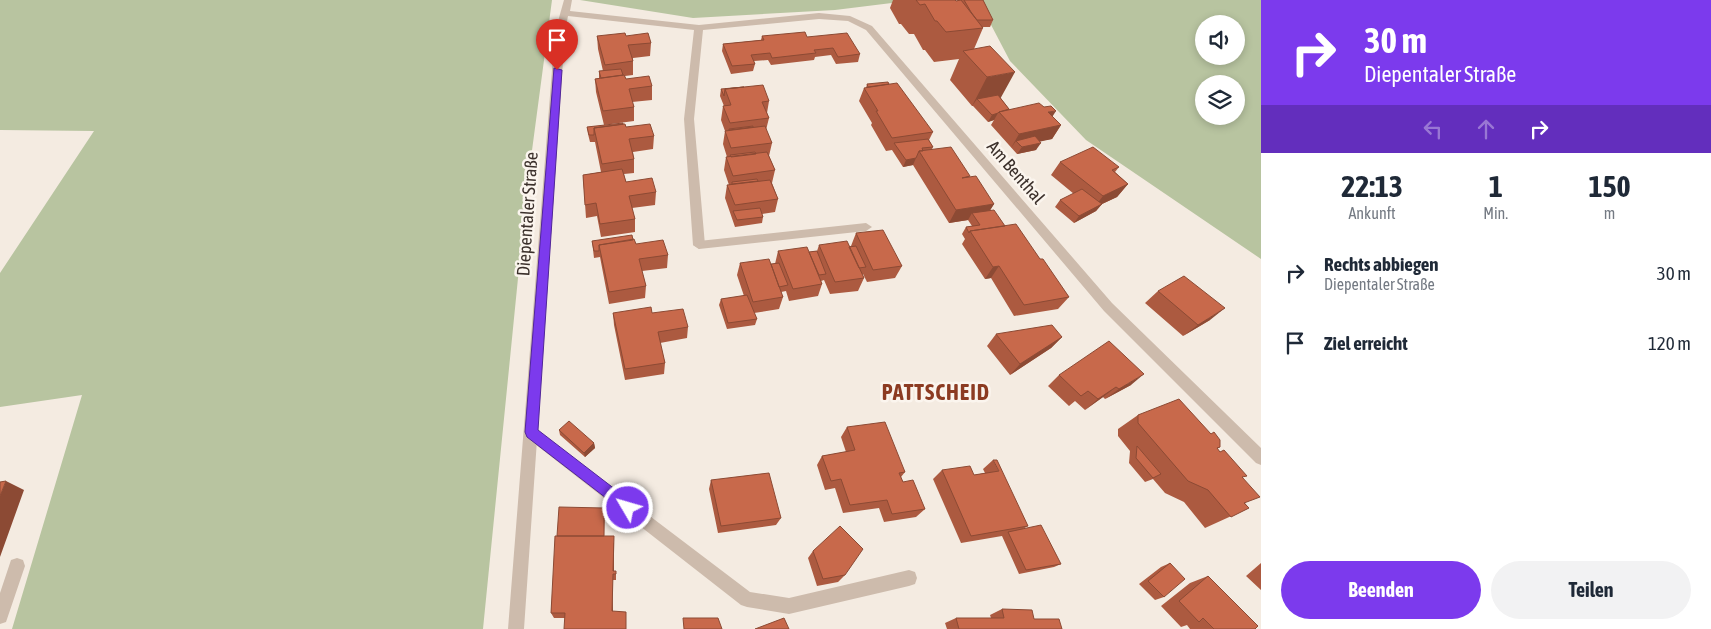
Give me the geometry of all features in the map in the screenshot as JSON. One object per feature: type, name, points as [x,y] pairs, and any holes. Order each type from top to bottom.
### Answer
[{"type":"street","name":"Am Benthal","points":[[567,6],[699,28],[819,16],[850,19],[869,28],[1108,307],[1261,458]]},
{"type":"street","name":"Diepentaler Straße","points":[[516,629],[560,32],[567,6]]},
{"type":"street","points":[[699,28],[690,119],[699,245],[866,227]]},
{"type":"street","points":[[531,432],[747,599],[789,606],[909,578]]},
{"type":"street","points":[[0,616],[17,566]]},
{"type":"green space","points":[[0,0],[552,0],[527,188],[483,629],[12,629],[82,395],[0,407],[0,273],[94,131],[0,130]]},
{"type":"green space","points":[[580,0],[916,0],[835,10],[693,18]]},
{"type":"green space","points":[[978,0],[1261,0],[1261,259],[1086,140],[1010,61]]},
{"type":"building","points":[[916,0],[961,0],[983,28],[946,32],[935,21],[925,4],[920,5]]},
{"type":"building","points":[[964,0],[983,0],[993,20],[977,20]]},
{"type":"building","points":[[805,32],[807,37],[847,33],[860,54],[838,57],[833,48],[814,50],[816,53],[772,58],[770,53],[751,55],[755,64],[732,66],[723,44],[764,40],[762,36]]},
{"type":"building","points":[[625,33],[626,36],[648,33],[651,43],[628,45],[633,61],[605,65],[597,36]]},
{"type":"building","points":[[990,46],[1015,72],[987,77],[963,51]]},
{"type":"building","points":[[621,69],[623,75],[601,78],[599,71]]},
{"type":"building","points":[[624,75],[626,79],[649,76],[652,86],[629,89],[634,107],[603,111],[595,79]]},
{"type":"building","points":[[888,82],[889,84],[868,87],[867,84]]},
{"type":"building","points":[[897,83],[933,132],[892,138],[864,88]]},
{"type":"building","points":[[763,85],[769,101],[762,102],[769,118],[730,123],[723,106],[731,105],[725,89]]},
{"type":"building","points":[[744,87],[725,89],[724,96],[721,89]]},
{"type":"building","points":[[998,95],[1009,109],[992,115],[977,99]]},
{"type":"building","points":[[1039,103],[1044,107],[1051,106],[1056,111],[1048,112],[1061,125],[1019,134],[999,112]]},
{"type":"building","points":[[623,123],[594,128],[594,135],[589,135],[587,127]]},
{"type":"building","points":[[625,124],[626,127],[650,124],[654,136],[629,139],[634,159],[602,164],[594,128]]},
{"type":"building","points":[[765,126],[772,143],[731,148],[725,131]]},
{"type":"building","points":[[753,127],[729,130],[729,129]]},
{"type":"building","points":[[1035,136],[1041,143],[1022,147],[1016,141]]},
{"type":"building","points":[[928,139],[933,147],[922,148],[923,151],[919,151],[916,158],[906,160],[894,143]]},
{"type":"building","points":[[951,147],[970,176],[962,178],[976,176],[994,204],[956,210],[919,151]]},
{"type":"building","points":[[1093,147],[1119,167],[1112,170],[1128,184],[1103,196],[1060,162]]},
{"type":"building","points":[[755,152],[756,154],[731,157],[730,155]]},
{"type":"building","points":[[767,152],[775,170],[733,176],[726,157]]},
{"type":"building","points":[[622,169],[626,182],[652,178],[656,192],[629,196],[635,219],[600,224],[596,203],[585,205],[583,175]]},
{"type":"building","points":[[757,179],[758,181],[732,184],[732,182]]},
{"type":"building","points":[[770,180],[778,199],[735,205],[727,185]]},
{"type":"building","points":[[1082,189],[1102,204],[1079,216],[1060,200]]},
{"type":"building","points":[[760,208],[763,217],[737,220],[733,211]]},
{"type":"building","points":[[994,210],[1005,226],[970,231],[969,233],[966,227],[980,225],[972,213]]},
{"type":"building","points":[[1016,224],[1069,297],[1024,305],[999,266],[993,267],[970,231]]},
{"type":"building","points":[[883,230],[902,266],[873,270],[856,233]]},
{"type":"building","points":[[632,235],[633,240],[599,245],[599,251],[594,251],[592,241]]},
{"type":"building","points":[[634,239],[636,244],[663,240],[668,255],[639,259],[646,286],[609,292],[599,245]]},
{"type":"building","points":[[847,241],[864,278],[835,282],[819,245]]},
{"type":"building","points":[[856,246],[866,267],[859,268],[849,247]]},
{"type":"building","points":[[807,247],[822,284],[793,289],[778,251]]},
{"type":"building","points":[[817,251],[826,274],[819,275],[809,252]]},
{"type":"building","points":[[769,259],[783,297],[753,302],[740,263]]},
{"type":"building","points":[[779,263],[788,285],[779,287],[771,264]]},
{"type":"building","points":[[1184,276],[1225,308],[1198,325],[1158,291]]},
{"type":"building","points":[[747,295],[757,319],[728,323],[721,299]]},
{"type":"building","points":[[651,307],[652,313],[683,309],[688,327],[658,332],[665,363],[625,369],[613,313]]},
{"type":"building","points":[[1052,325],[1062,337],[1020,364],[996,334]]},
{"type":"building","points":[[1109,341],[1144,374],[1119,389],[1116,387],[1098,399],[1088,391],[1081,396],[1059,375]]},
{"type":"building","points":[[1179,399],[1211,434],[1214,432],[1220,440],[1220,447],[1217,448],[1220,452],[1224,450],[1247,476],[1242,477],[1260,497],[1244,503],[1249,508],[1231,517],[1208,490],[1188,481],[1138,423],[1138,415]]},
{"type":"building","points":[[569,421],[594,443],[584,453],[559,430]]},
{"type":"building","points":[[885,422],[905,472],[899,473],[903,482],[913,480],[925,509],[892,514],[887,500],[850,505],[841,479],[831,481],[822,456],[855,450],[847,427]]},
{"type":"building","points":[[1137,446],[1161,474],[1153,478],[1136,458]]},
{"type":"building","points":[[993,460],[997,460],[1028,526],[971,536],[942,470],[970,466],[974,475],[999,471]]},
{"type":"building","points":[[769,473],[781,518],[721,526],[711,480]]},
{"type":"building","points":[[6,481],[0,496],[0,482]]},
{"type":"building","points":[[559,507],[604,508],[604,536],[557,536]]},
{"type":"building","points":[[1041,525],[1061,564],[1026,570],[1008,532]]},
{"type":"building","points":[[840,526],[863,549],[845,575],[823,579],[813,551]]},
{"type":"building","points":[[555,536],[614,536],[613,571],[616,571],[616,574],[613,574],[612,611],[626,612],[626,629],[564,629],[565,613],[551,613]]},
{"type":"building","points":[[1170,563],[1185,579],[1164,597],[1148,581]]},
{"type":"building","points":[[1208,576],[1258,626],[1255,629],[1214,629],[1203,618],[1199,622],[1179,601]]},
{"type":"building","points":[[1002,609],[1032,610],[1034,619],[1059,619],[1062,629],[959,629],[956,618],[1004,618]]},
{"type":"building","points":[[683,618],[718,618],[722,629],[684,629]]},
{"type":"building","points":[[784,618],[789,629],[755,629]]},
{"type":"district","name":"PATTSCHEID","points":[[936,392]]},
{"type":"route","points":[[557,70],[531,432],[628,508]]}]
